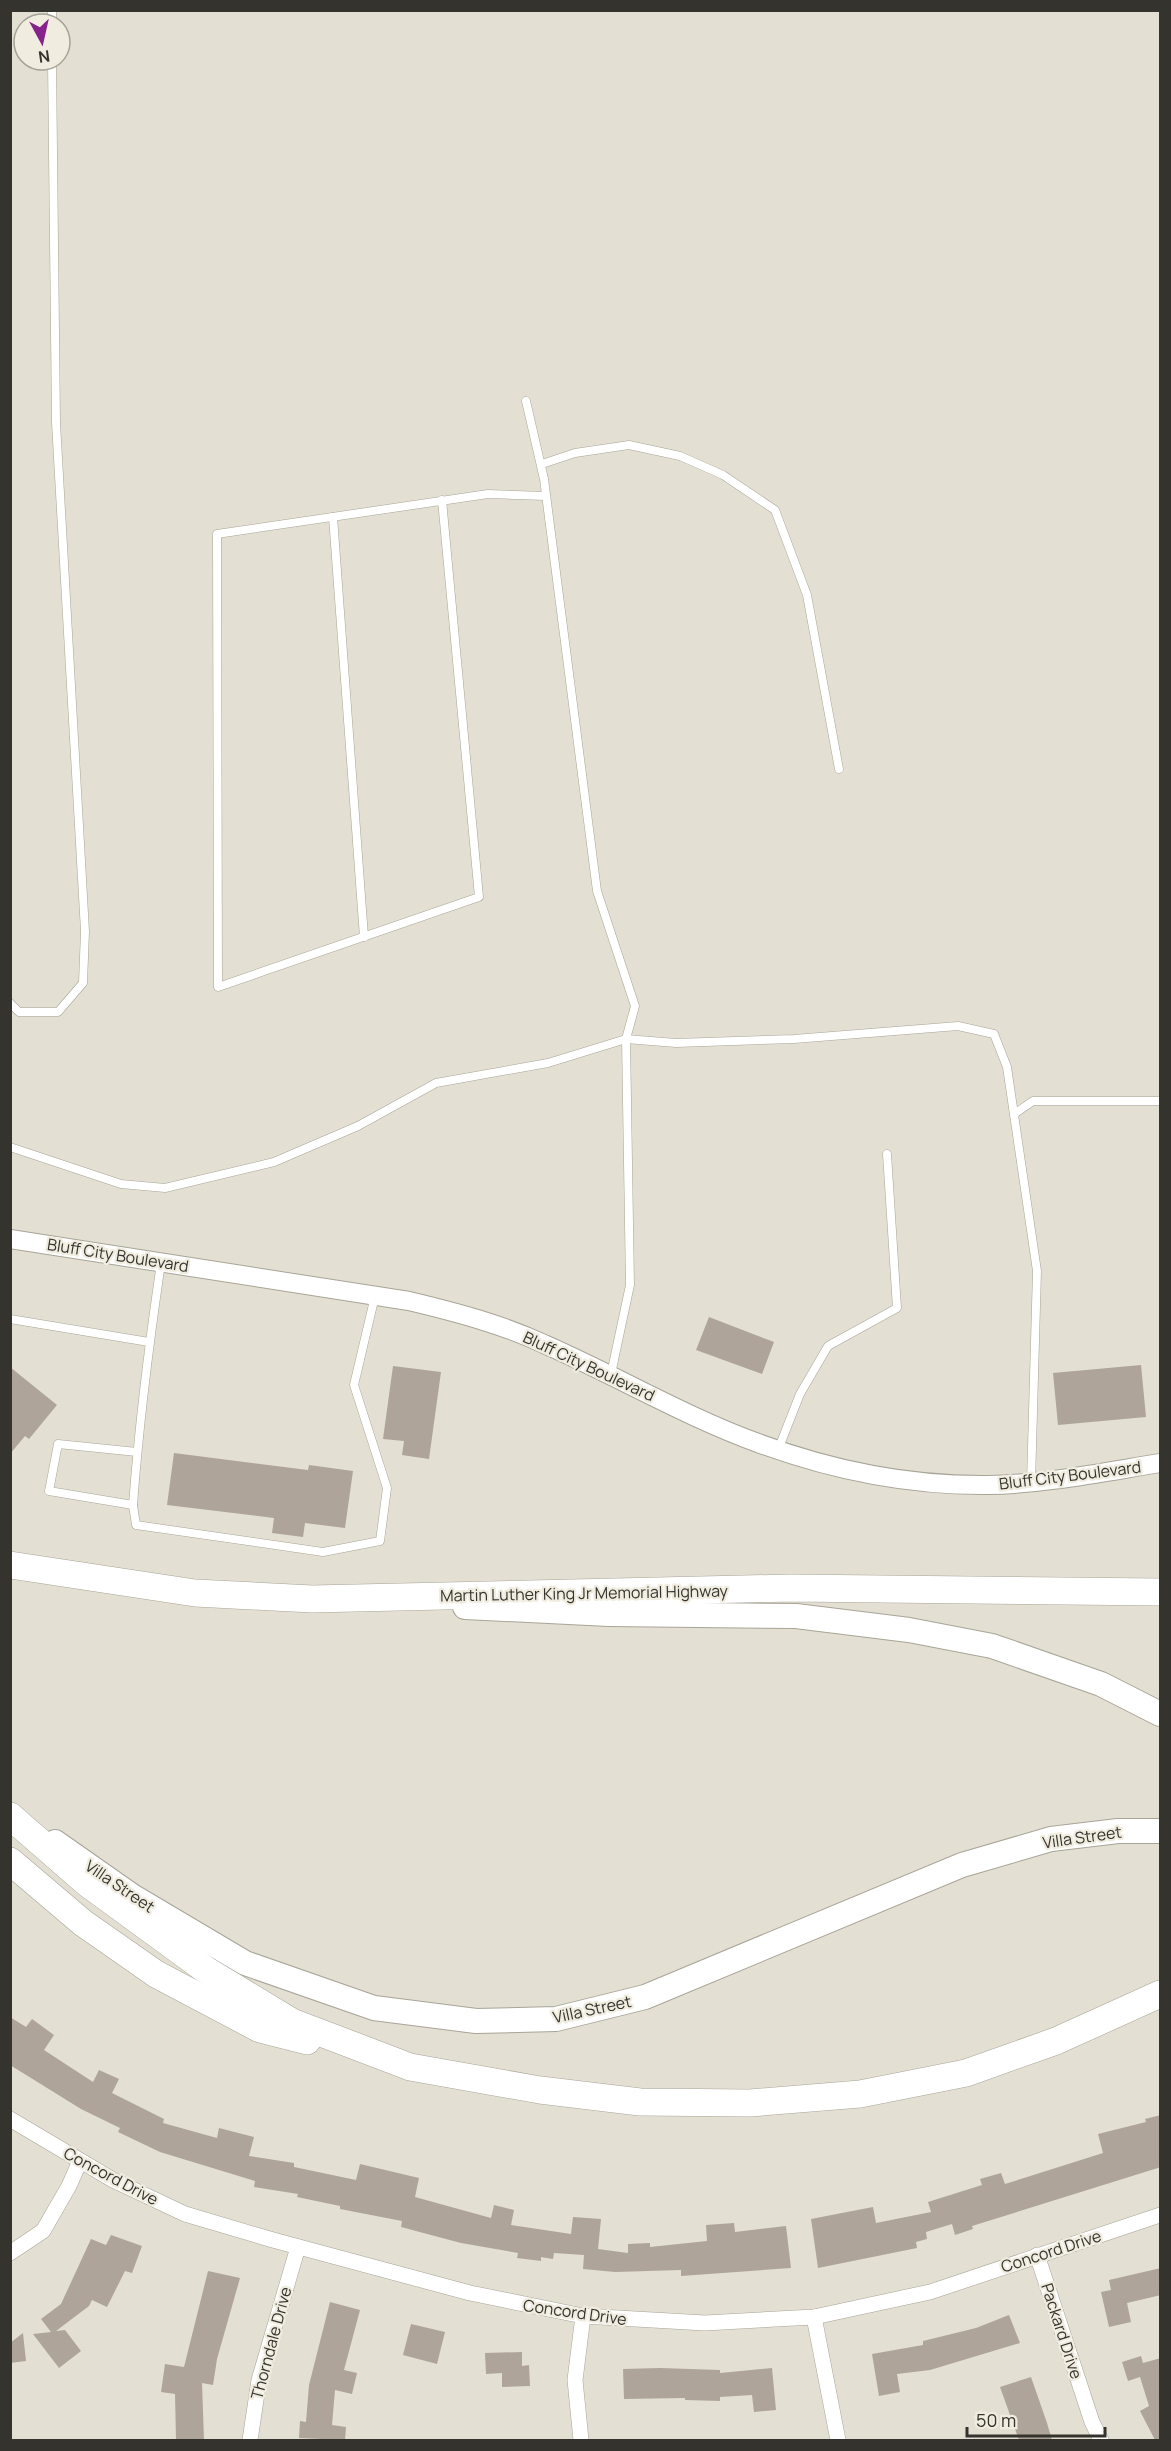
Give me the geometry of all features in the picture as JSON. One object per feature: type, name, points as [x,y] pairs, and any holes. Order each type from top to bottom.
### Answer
[{"type":"highway","name":"Martin Luther King Jr Memorial Highway","points":[[10,1565],[195,1593],[312,1599],[790,1588],[1161,1592]]},
{"type":"highway","points":[[10,1816],[87,1883],[206,1970],[292,2022],[410,2067]]},
{"type":"highway","points":[[10,1861],[83,1923],[156,1974],[260,2029],[410,2067],[540,2090],[640,2102],[750,2103],[860,2094],[966,2073],[1056,2041],[1161,1994]]},
{"type":"main road","points":[[312,1599],[609,1614],[796,1616],[909,1630],[992,1647],[1101,1684],[1161,1714]]},
{"type":"main road","name":"Villa Street","points":[[10,1810],[132,1896],[245,1963],[374,2008],[476,2021],[556,2019],[645,1997],[963,1865],[1051,1839],[1118,1830],[1161,1831]]},
{"type":"street","name":"Bluff City Boulevard","points":[[10,1239],[375,1296],[454,1312],[501,1327],[727,1430],[778,1450],[852,1472],[895,1478],[989,1485],[1031,1482],[1161,1463]]},
{"type":"street","name":"Concord Drive","points":[[10,2119],[80,2162],[185,2214],[297,2247],[492,2298],[583,2316],[705,2323],[814,2317],[930,2292],[1161,2215]]},
{"type":"street","points":[[10,2253],[43,2231],[80,2162]]},
{"type":"street","name":"Thorndale Drive","points":[[250,2440],[259,2380],[297,2247]]},
{"type":"street","name":"Packard Drive","points":[[1037,2255],[1092,2422],[1101,2440]]},
{"type":"street","points":[[581,2440],[575,2380],[583,2316]]},
{"type":"street","points":[[814,2317],[838,2440]]},
{"type":"lane","points":[[10,1003],[19,1012],[58,1012],[83,983],[85,931],[56,423],[52,72]]},
{"type":"lane","points":[[526,400],[542,464],[597,891],[635,1006],[626,1039],[630,1285],[610,1375]]},
{"type":"lane","points":[[542,464],[575,453],[629,446],[639,447],[680,456],[723,475],[775,510],[807,595],[839,769]]},
{"type":"lane","points":[[442,500],[479,897],[218,987],[217,534],[442,500],[488,494],[545,496]]},
{"type":"lane","points":[[333,517],[364,937]]},
{"type":"lane","points":[[10,1147],[122,1184],[165,1188],[274,1162],[358,1126],[436,1083],[548,1063],[626,1039],[676,1043],[794,1039],[958,1026],[994,1034],[1007,1067],[1037,1271],[1031,1482]]},
{"type":"lane","points":[[1014,1114],[1033,1101],[1161,1101]]},
{"type":"lane","points":[[778,1450],[800,1394],[828,1346],[897,1308],[887,1155]]},
{"type":"lane","points":[[161,1261],[149,1342],[137,1452],[133,1505],[136,1525],[323,1552],[380,1541],[387,1488],[354,1385],[375,1296]]},
{"type":"lane","points":[[10,1319],[149,1342]]},
{"type":"lane","points":[[133,1505],[49,1491],[58,1444],[137,1452]]},
{"type":"building","points":[[709,1317],[774,1342],[762,1374],[696,1350]]},
{"type":"building","points":[[1141,1365],[1146,1417],[1058,1425],[1053,1373]]},
{"type":"building","points":[[393,1366],[441,1372],[429,1459],[402,1455],[404,1441],[383,1439]]},
{"type":"building","points":[[10,1367],[57,1405],[29,1439],[25,1436],[10,1454]]},
{"type":"building","points":[[174,1453],[308,1470],[309,1465],[353,1471],[345,1528],[305,1523],[303,1537],[272,1533],[274,1518],[167,1505]]},
{"type":"building","points":[[10,2017],[26,2027],[32,2019],[54,2035],[44,2050],[93,2082],[99,2070],[119,2079],[112,2093],[164,2119],[163,2123],[217,2138],[219,2128],[254,2137],[249,2156],[294,2163],[294,2167],[356,2180],[360,2164],[419,2178],[415,2197],[491,2218],[494,2205],[514,2210],[511,2225],[571,2234],[573,2217],[601,2219],[598,2249],[628,2253],[628,2244],[650,2243],[650,2247],[707,2241],[706,2225],[734,2223],[735,2232],[786,2226],[791,2268],[681,2276],[681,2270],[615,2272],[583,2269],[584,2255],[554,2253],[553,2259],[541,2257],[541,2261],[517,2258],[518,2253],[461,2243],[401,2227],[402,2221],[340,2209],[340,2206],[297,2197],[298,2194],[254,2187],[255,2181],[160,2152],[118,2132],[120,2128],[81,2109],[10,2065]]},
{"type":"building","points":[[1161,2115],[1161,2167],[972,2226],[973,2229],[955,2235],[952,2224],[926,2232],[927,2239],[916,2242],[917,2248],[818,2268],[811,2219],[873,2207],[876,2223],[931,2212],[928,2202],[982,2185],[980,2179],[1001,2173],[1005,2184],[1103,2153],[1098,2134],[1146,2122],[1145,2119]]},
{"type":"building","points":[[111,2235],[142,2246],[132,2273],[125,2271],[107,2307],[92,2300],[89,2306],[56,2331],[65,2330],[81,2351],[59,2368],[33,2334],[51,2332],[41,2319],[61,2304],[91,2239],[106,2245]]},
{"type":"building","points":[[1161,2268],[1161,2295],[1127,2303],[1131,2322],[1109,2327],[1101,2292],[1111,2290],[1109,2280]]},
{"type":"building","points":[[208,2271],[240,2278],[217,2359],[213,2385],[202,2383],[204,2440],[176,2440],[175,2394],[161,2392],[165,2364],[184,2367]]},
{"type":"building","points":[[330,2302],[360,2310],[344,2370],[357,2373],[352,2394],[335,2390],[332,2425],[346,2427],[345,2440],[299,2438],[300,2421],[306,2422],[309,2385]]},
{"type":"building","points":[[1009,2315],[1020,2343],[930,2370],[897,2374],[900,2392],[879,2396],[872,2354],[923,2345],[923,2341],[976,2328]]},
{"type":"building","points":[[411,2324],[445,2332],[437,2364],[403,2355]]},
{"type":"building","points":[[23,2333],[26,2361],[10,2363],[10,2343]]},
{"type":"building","points":[[522,2352],[522,2366],[529,2365],[530,2386],[502,2387],[502,2373],[486,2374],[485,2353]]},
{"type":"building","points":[[1141,2356],[1143,2363],[1161,2358],[1161,2440],[1155,2440],[1140,2411],[1149,2406],[1140,2377],[1128,2381],[1122,2362]]},
{"type":"building","points":[[772,2368],[776,2410],[754,2412],[752,2395],[720,2397],[720,2401],[685,2400],[685,2398],[624,2399],[623,2369],[720,2370],[720,2373]]},
{"type":"building","points":[[1031,2377],[1052,2440],[1019,2440],[1000,2387]]}]
